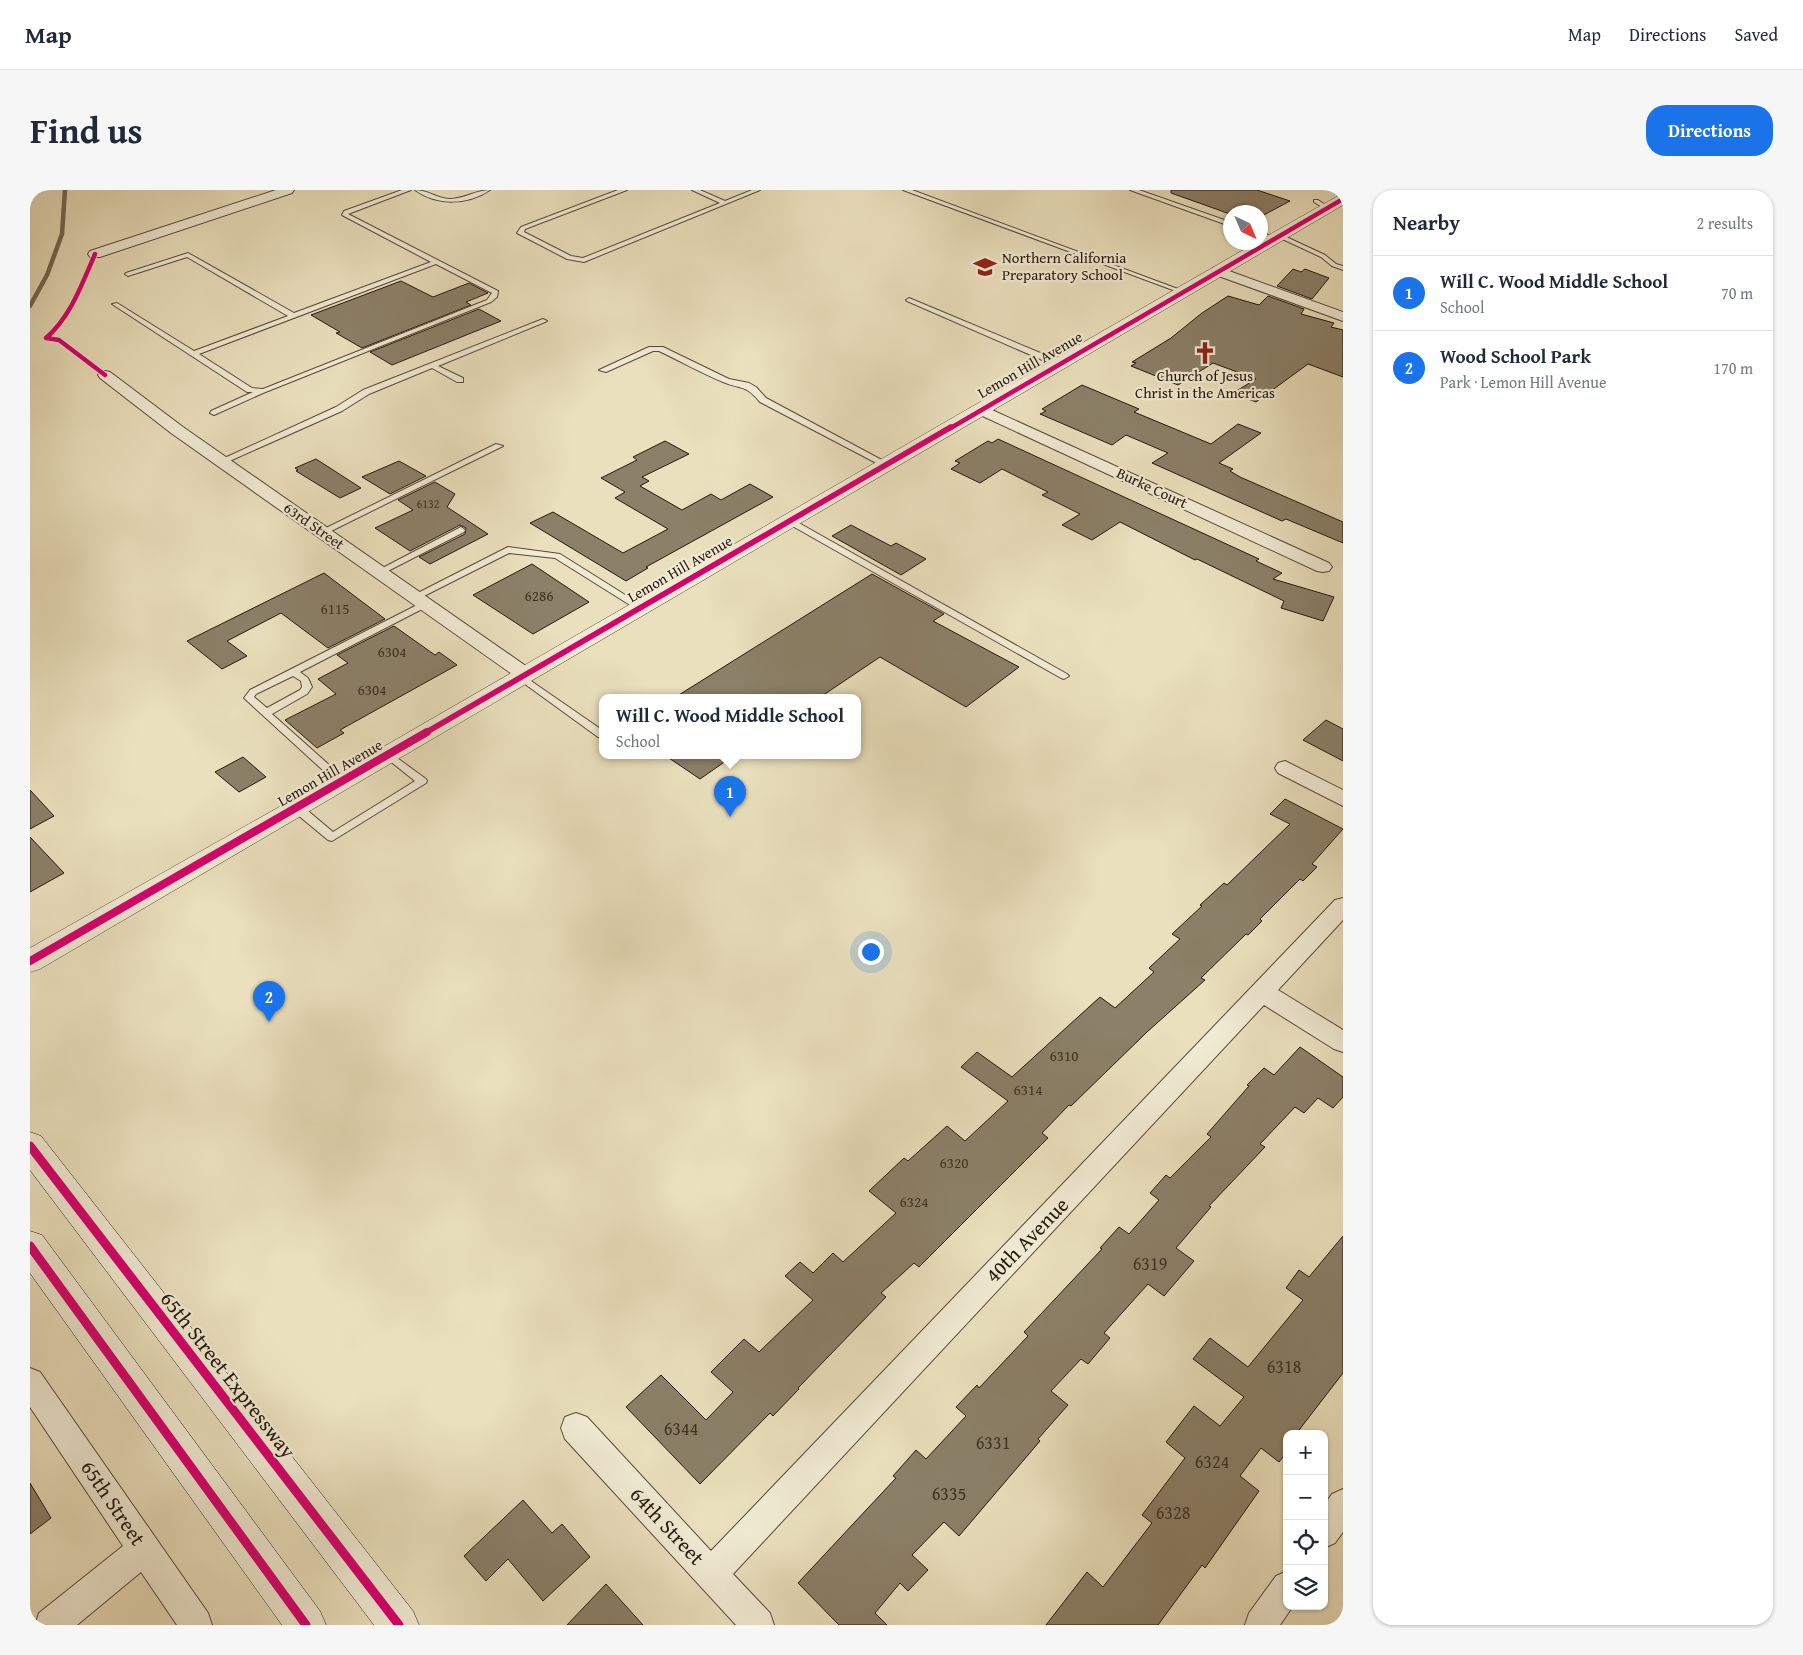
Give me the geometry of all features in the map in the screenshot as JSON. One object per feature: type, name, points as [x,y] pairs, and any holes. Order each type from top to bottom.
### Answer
[{"type":"street","points":[[95,254],[288,190]]},
{"type":"street","name":"Lemon Hill Avenue","points":[[30,962],[1183,292],[1272,236],[1332,204]]},
{"type":"street","points":[[1218,271],[1343,317]]},
{"type":"street","name":"63rd Street","points":[[105,375],[222,461],[420,600],[524,676]]},
{"type":"street","name":"Burke Court","points":[[981,410],[1323,567]]},
{"type":"street","points":[[1285,768],[1343,799]]},
{"type":"street","name":"40th Avenue","points":[[711,1574],[1263,993],[1343,906]]},
{"type":"street","points":[[1263,993],[1343,1042]]},
{"type":"street","name":"65th Street Expressway","points":[[30,1146],[398,1625]]},
{"type":"street","points":[[30,1246],[306,1625]]},
{"type":"street","name":"65th Street","points":[[30,1382],[196,1625]]},
{"type":"street","name":"64th Street","points":[[576,1428],[758,1625]]},
{"type":"street","points":[[1328,1526],[1343,1505]]},
{"type":"street","points":[[51,1625],[144,1549]]},
{"type":"street","points":[[1261,1625],[1283,1593]]},
{"type":"lane","points":[[378,190],[391,196]]},
{"type":"lane","points":[[214,413],[264,390],[494,297],[496,292],[345,215],[346,212],[408,190]]},
{"type":"lane","points":[[418,190],[447,202],[453,202],[487,190]]},
{"type":"lane","points":[[624,190],[523,228],[520,233],[569,258],[584,260],[757,190]]},
{"type":"lane","points":[[695,190],[726,203]]},
{"type":"lane","points":[[906,190],[1183,292]]},
{"type":"lane","points":[[1133,190],[1223,222]]},
{"type":"lane","points":[[1272,236],[1322,256],[1334,265],[1343,268]]},
{"type":"lane","points":[[128,274],[188,255],[294,316]]},
{"type":"lane","points":[[193,354],[436,262]]},
{"type":"lane","points":[[909,300],[1059,364]]},
{"type":"lane","points":[[115,304],[250,390],[264,390]]},
{"type":"lane","points":[[222,461],[339,409],[366,392],[543,321]]},
{"type":"lane","points":[[603,370],[652,349],[660,349],[727,381],[746,385],[753,389],[763,400],[887,464]]},
{"type":"lane","points":[[432,365],[460,380]]},
{"type":"lane","points":[[322,532],[498,446]]},
{"type":"lane","points":[[790,521],[1064,676]]},
{"type":"lane","points":[[379,572],[461,530]]},
{"type":"lane","points":[[342,782],[249,698],[253,692],[508,550],[557,556],[641,608]]},
{"type":"lane","points":[[266,713],[304,692],[307,687],[304,680],[293,671]]},
{"type":"lane","points":[[524,676],[599,732]]},
{"type":"lane","points":[[297,808],[332,837],[422,781],[389,755]]},
{"type":"building","points":[[1171,190],[1257,190],[1290,201],[1268,213],[1268,205],[1223,205],[1223,212],[1171,193]]},
{"type":"building","points":[[1293,269],[1301,272],[1305,269],[1329,278],[1312,299],[1277,286]]},
{"type":"building","points":[[401,281],[433,297],[469,283],[488,293],[466,302],[471,305],[362,348],[336,333],[340,332],[311,315]]},
{"type":"building","points":[[1228,296],[1259,305],[1268,296],[1304,309],[1301,314],[1334,323],[1331,327],[1343,330],[1343,377],[1308,364],[1256,402],[1233,393],[1256,379],[1213,363],[1178,385],[1131,366],[1136,363],[1132,362],[1171,338],[1202,313]]},
{"type":"building","points":[[479,309],[501,321],[392,365],[370,352]]},
{"type":"building","points":[[1082,385],[1139,409],[1134,412],[1211,444],[1238,424],[1261,433],[1219,463],[1233,469],[1230,471],[1240,477],[1343,522],[1343,543],[1286,519],[1282,521],[1152,463],[1168,453],[1126,435],[1112,445],[1040,414],[1046,411],[1042,409]]},
{"type":"building","points":[[998,439],[1259,559],[1256,561],[1282,573],[1273,579],[1334,597],[1323,621],[1281,608],[1284,601],[1197,559],[1195,560],[1120,522],[1092,540],[1062,525],[1080,514],[1042,495],[1048,492],[1002,469],[980,483],[951,469],[960,463],[955,461],[988,441],[992,443]]},
{"type":"building","points":[[665,441],[689,454],[642,477],[649,481],[640,486],[682,510],[711,494],[721,500],[750,484],[773,497],[646,567],[648,568],[626,581],[530,523],[553,512],[623,553],[668,529],[615,498],[625,492],[601,478],[637,460],[633,457]]},
{"type":"building","points":[[316,459],[361,488],[340,498],[296,471],[298,470],[295,468]]},
{"type":"building","points":[[399,461],[426,476],[390,494],[362,477]]},
{"type":"building","points":[[435,482],[455,494],[447,507],[488,534],[430,564],[419,557],[465,534],[466,528],[460,525],[410,551],[375,528],[413,510],[398,500]]},
{"type":"building","points":[[851,525],[891,546],[896,543],[926,559],[901,575],[832,536]]},
{"type":"building","points":[[532,564],[589,602],[533,634],[473,595]]},
{"type":"building","points":[[324,573],[385,619],[328,648],[281,613],[227,641],[247,656],[222,669],[187,641]]},
{"type":"building","points":[[872,574],[944,614],[933,621],[1019,667],[966,707],[880,657],[825,694],[680,694]]},
{"type":"building","points":[[394,626],[435,655],[439,652],[457,665],[340,730],[344,733],[317,748],[285,720],[336,694],[318,679],[348,663],[337,655]]},
{"type":"building","points":[[1326,720],[1343,729],[1343,761],[1303,740]]},
{"type":"building","points":[[243,757],[266,777],[239,792],[215,772]]},
{"type":"building","points":[[670,759],[729,759],[700,779]]},
{"type":"building","points":[[30,790],[54,816],[30,829]]},
{"type":"building","points":[[1285,799],[1343,829],[1312,864],[1317,867],[1303,881],[1300,879],[1260,919],[1262,921],[1248,935],[1246,934],[1201,978],[1205,980],[1147,1032],[1071,1106],[1069,1105],[1042,1133],[1048,1138],[919,1267],[914,1263],[881,1293],[886,1297],[799,1389],[773,1416],[770,1413],[700,1484],[626,1407],[661,1375],[706,1420],[733,1392],[711,1372],[744,1339],[759,1352],[813,1300],[785,1276],[800,1262],[813,1273],[833,1253],[843,1262],[896,1213],[869,1191],[904,1158],[908,1161],[947,1126],[965,1141],[1008,1101],[961,1067],[977,1052],[1012,1077],[1100,997],[1115,1008],[1154,972],[1149,968],[1180,939],[1172,934],[1202,906],[1200,905],[1224,883],[1227,885],[1290,824],[1270,814]]},
{"type":"building","points":[[30,837],[64,873],[30,892]]},
{"type":"building","points":[[1300,1047],[1343,1077],[1343,1097],[1333,1108],[1318,1098],[1304,1113],[1295,1107],[1260,1144],[1265,1147],[1209,1206],[1211,1207],[1176,1248],[1194,1261],[1164,1296],[1148,1284],[1104,1333],[1110,1338],[1088,1364],[1081,1359],[1051,1391],[1068,1405],[1038,1439],[1040,1441],[959,1536],[944,1522],[912,1555],[928,1570],[908,1591],[900,1583],[875,1613],[887,1625],[839,1625],[798,1583],[896,1478],[893,1476],[916,1450],[926,1459],[966,1416],[956,1407],[977,1385],[979,1388],[1028,1336],[1024,1332],[1102,1249],[1100,1248],[1119,1227],[1129,1234],[1159,1200],[1150,1193],[1166,1175],[1170,1178],[1211,1137],[1207,1134],[1249,1086],[1247,1085],[1264,1068],[1274,1075]]},
{"type":"building","points":[[1343,1236],[1343,1373],[1299,1430],[1283,1430],[1283,1457],[1279,1462],[1261,1448],[1240,1476],[1259,1491],[1205,1568],[1202,1565],[1158,1625],[1046,1625],[1087,1572],[1103,1587],[1152,1523],[1142,1515],[1185,1458],[1166,1442],[1194,1406],[1220,1426],[1244,1397],[1193,1359],[1210,1338],[1248,1367],[1303,1300],[1286,1288],[1299,1270],[1309,1277]]},
{"type":"building","points":[[30,1483],[51,1518],[30,1534]]},
{"type":"building","points":[[523,1500],[552,1533],[562,1524],[590,1557],[543,1601],[508,1559],[486,1581],[464,1556]]},
{"type":"building","points":[[606,1584],[643,1625],[567,1625]]},
{"type":"waterway","points":[[30,306],[47,275],[62,234],[65,190]]},
{"type":"cycle path","points":[[30,961],[297,808],[1343,199]]},
{"type":"cycle path","points":[[95,254],[69,311],[54,331],[46,338],[59,340],[105,375]]},
{"type":"cycle path","points":[[30,1146],[399,1625]]},
{"type":"cycle path","points":[[30,1246],[306,1625]]},
{"type":"place","name":"Northern California Preparatory School","points":[[985,267]]},
{"type":"place","name":"Church of Jesus Christ in the Americas","points":[[1205,353]]},
{"type":"place","name":"Will C. Wood Middle School","points":[[730,817]]},
{"type":"place","name":"Wood School Park","points":[[269,1022]]}]
